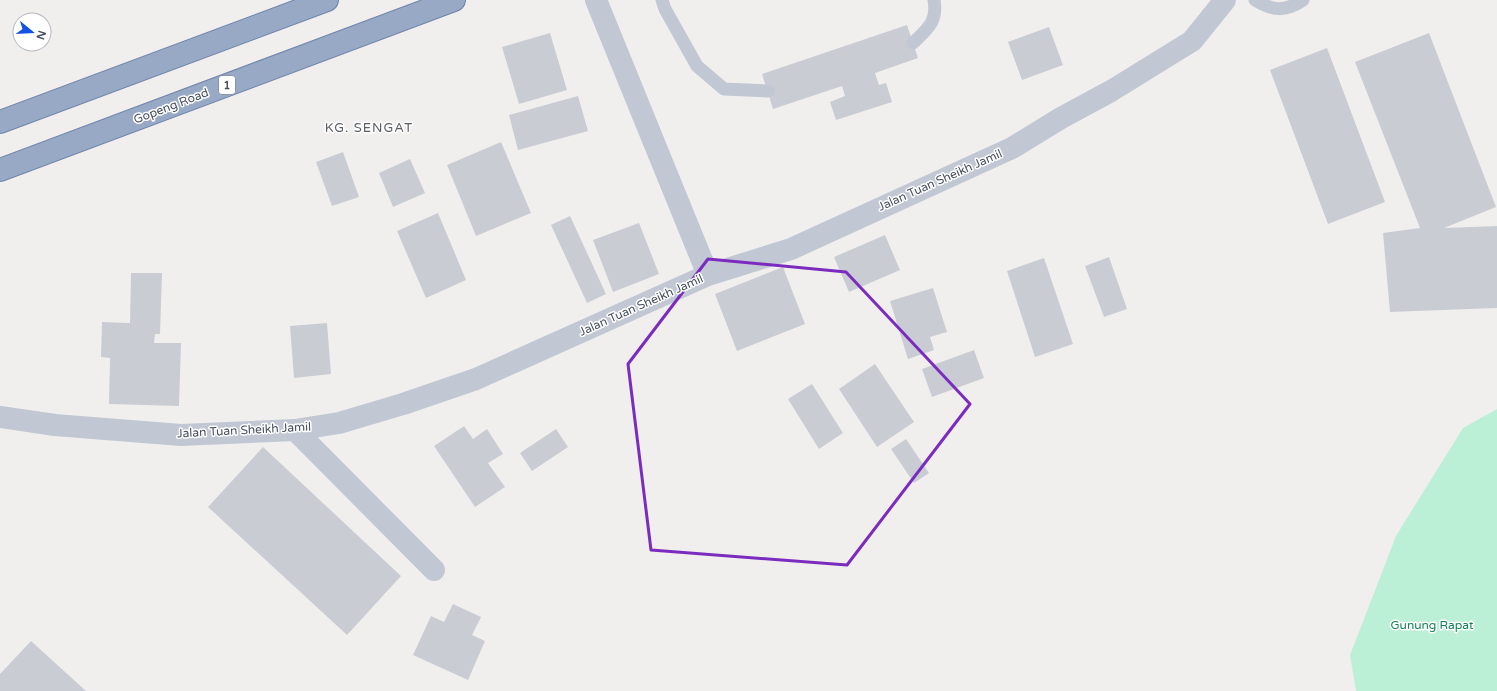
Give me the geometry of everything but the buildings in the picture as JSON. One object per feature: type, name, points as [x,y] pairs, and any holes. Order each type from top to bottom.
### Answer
[{"type":"highway","points":[[0,122],[328,0]]},
{"type":"highway","name":"Gopeng Road","points":[[0,170],[454,0]]},
{"type":"street","points":[[596,0],[708,275]]},
{"type":"street","name":"Jalan Tuan Sheikh Jamil","points":[[0,417],[55,424],[181,435],[295,430],[339,423],[403,404],[476,379],[708,275],[791,249],[1012,148],[1061,118],[1111,91],[1192,41],[1225,0]]},
{"type":"street","points":[[295,430],[434,570]]},
{"type":"lane","points":[[662,0],[697,66],[724,89],[768,91]]},
{"type":"lane","points":[[913,43],[932,23],[935,7],[934,0]]},
{"type":"lane","points":[[1255,0],[1268,8],[1277,9],[1293,6],[1303,0]]},
{"type":"highlighted area","points":[[708,259],[846,272],[970,404],[847,565],[651,550],[628,364]]},
{"type":"green space","name":"Gunung Rapat","points":[[1497,409],[1497,691],[1356,691],[1350,655],[1396,536],[1463,428]]},
{"type":"district","name":"KG. SENGAT","points":[[369,128]]}]
